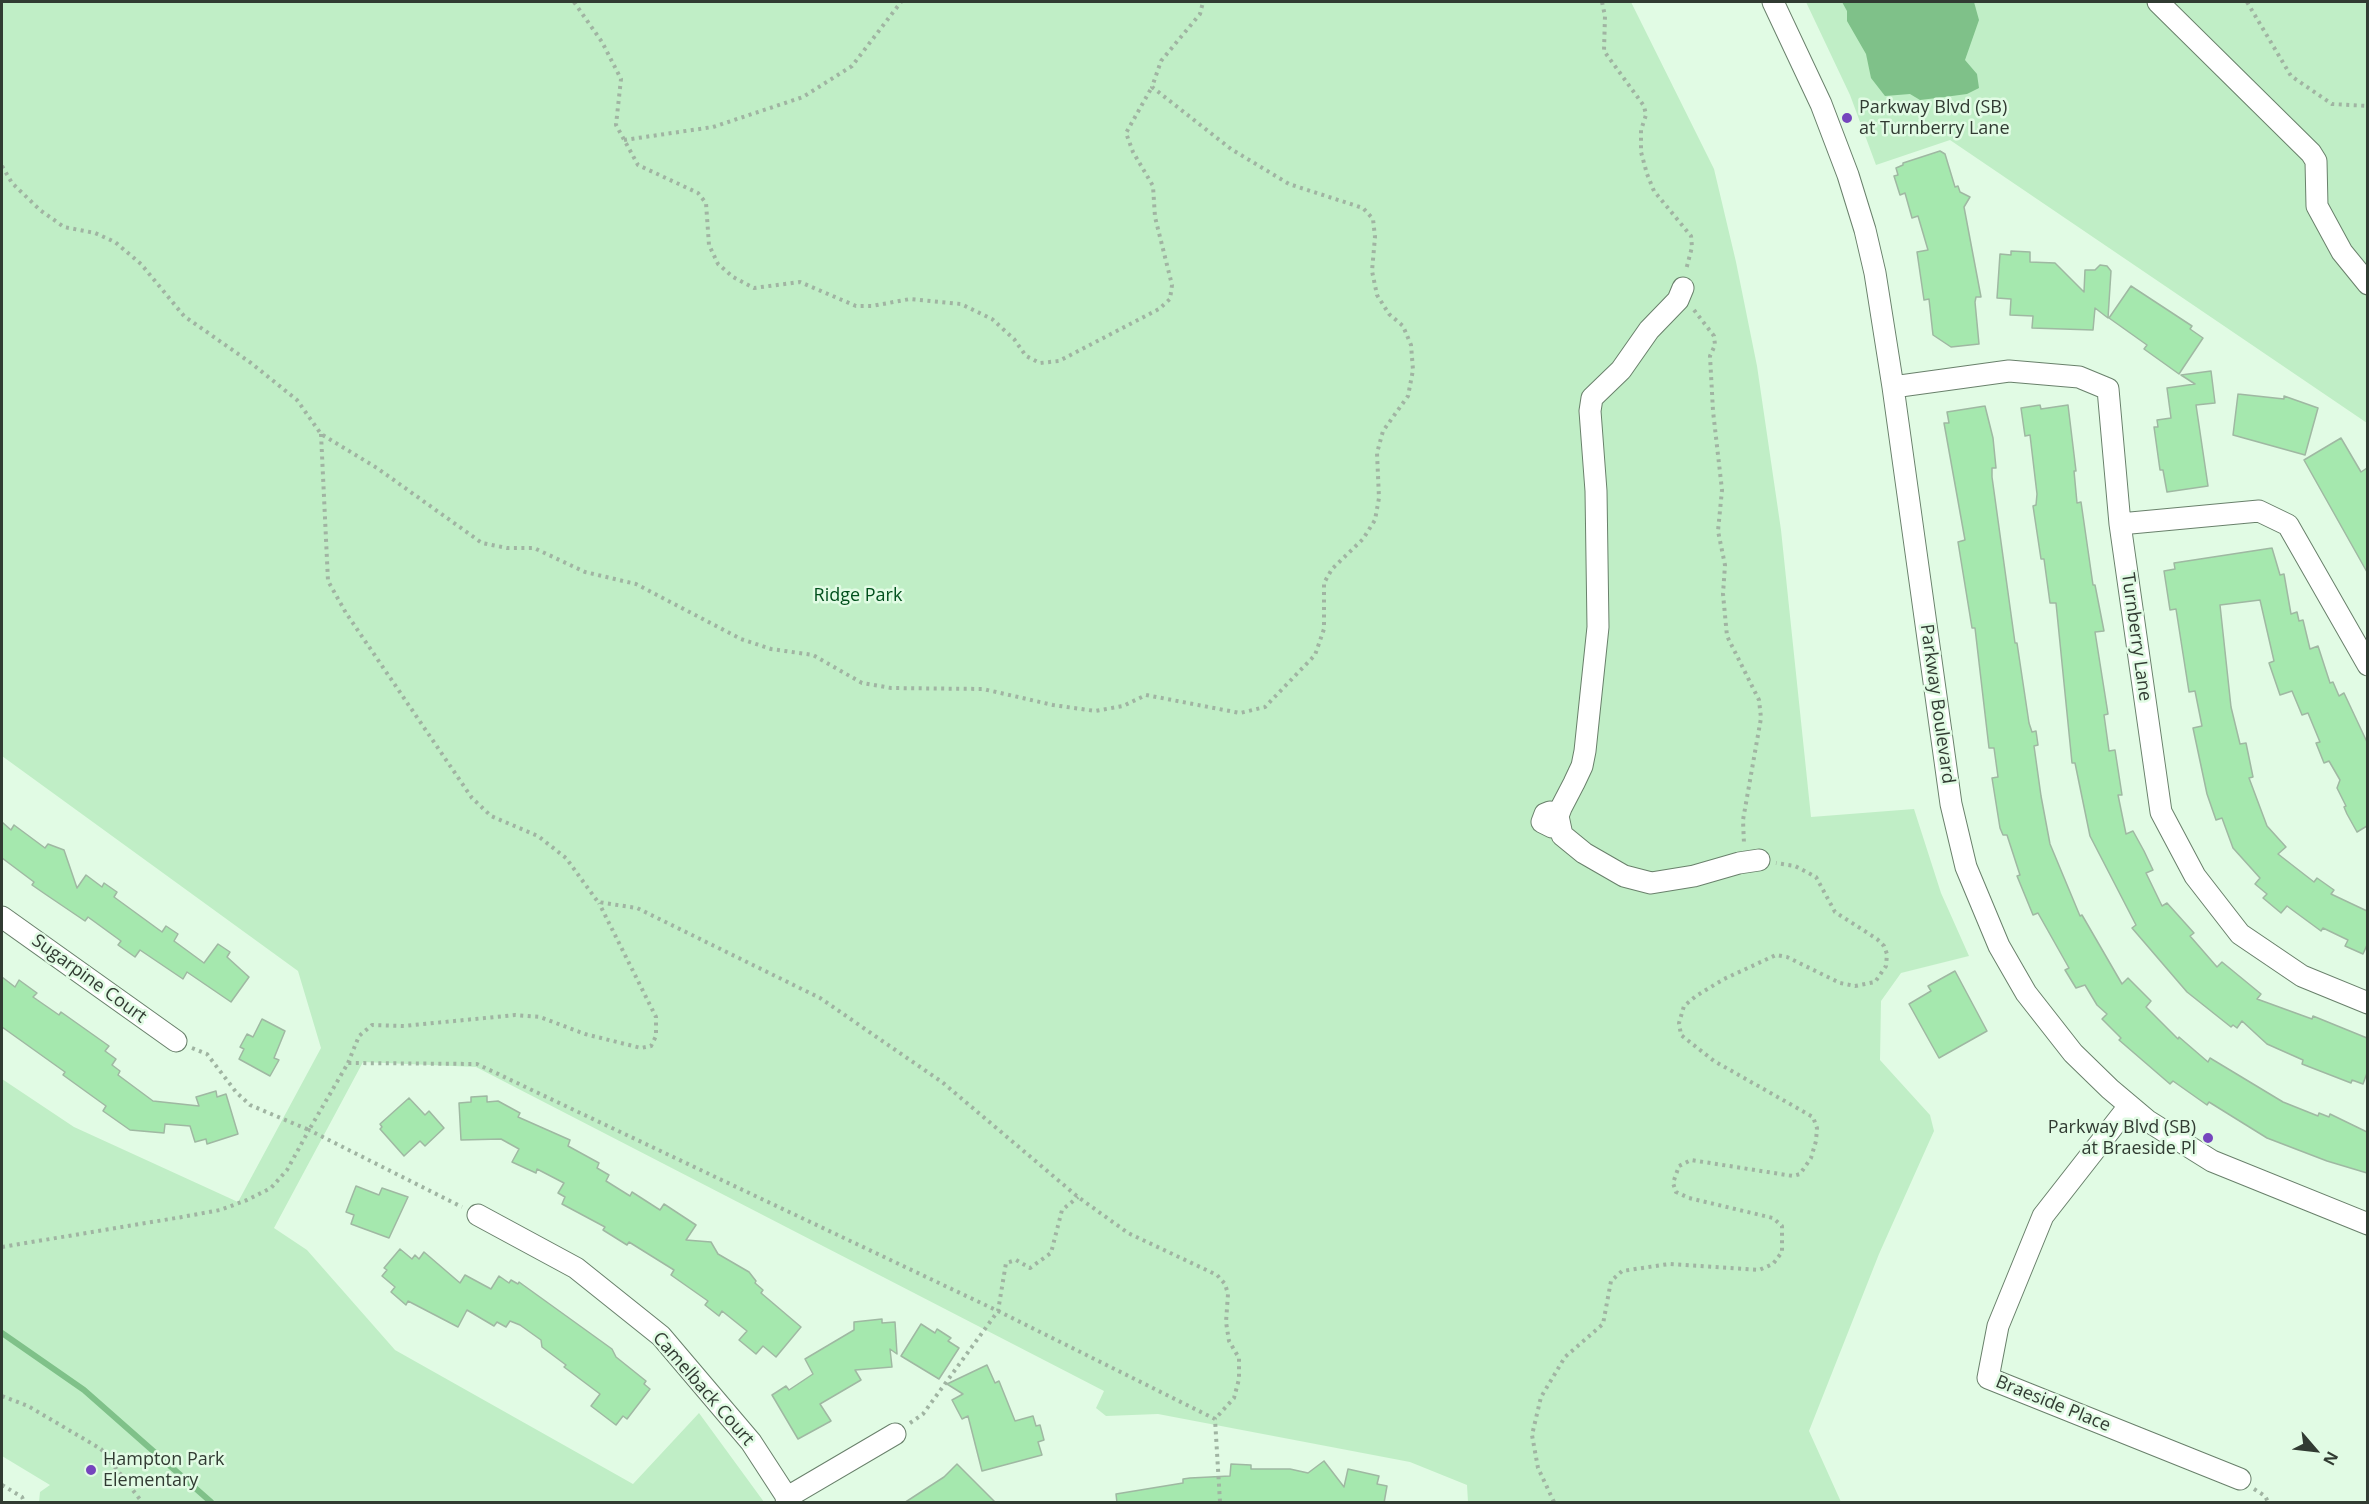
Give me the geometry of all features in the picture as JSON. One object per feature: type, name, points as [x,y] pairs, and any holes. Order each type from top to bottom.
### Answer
[{"type":"street","name":"Parkway Boulevard","points":[[1773,2],[1821,104],[1848,175],[1875,273],[1951,804],[1966,867],[1994,936],[2026,993],[2073,1053],[2129,1106],[2186,1146],[2212,1161],[2367,1224]]},
{"type":"street","points":[[2158,2],[2311,153],[2316,161],[2317,206],[2342,252],[2367,284]]},
{"type":"street","points":[[1683,288],[1678,300],[1648,330],[1621,370],[1592,398],[1590,411],[1596,491],[1598,627],[1582,766],[1557,826],[1584,853],[1624,876],[1651,883],[1694,876],[1739,863],[1759,860]]},
{"type":"street","name":"Turnberry Lane","points":[[1893,387],[2009,371],[2079,377],[2108,389],[2120,524],[2161,812],[2195,876],[2240,934],[2302,976],[2367,1003]]},
{"type":"street","points":[[2120,524],[2259,511],[2288,525],[2367,664]]},
{"type":"street","name":"Sugarpine Court","points":[[2,917],[176,1041]]},
{"type":"street","name":"Braeside Place","points":[[2129,1106],[2043,1216],[1998,1326],[1988,1378],[2240,1479]]},
{"type":"street","name":"Camelback Court","points":[[478,1215],[576,1268],[661,1336],[751,1442],[788,1500]]},
{"type":"street","points":[[788,1500],[895,1434]]},
{"type":"path","points":[[574,2],[602,42],[621,80],[616,125],[638,165],[684,185],[702,198],[706,203],[709,245],[718,264],[733,277],[754,288],[800,282],[856,306],[872,306],[910,299],[961,304],[992,319],[1014,339],[1026,356],[1040,363],[1059,361],[1159,309],[1170,299],[1172,285],[1155,217],[1153,186],[1132,152],[1126,133],[1152,87],[1161,61],[1200,14],[1203,2]]},
{"type":"path","points":[[624,140],[713,127],[803,97],[852,66],[901,2]]},
{"type":"path","points":[[2247,2],[2291,76],[2332,104],[2367,106]]},
{"type":"path","points":[[2,166],[12,183],[40,210],[64,227],[95,233],[115,242],[141,264],[184,316],[251,363],[297,400],[321,434],[377,468],[482,543],[507,548],[534,548],[585,572],[636,584],[741,639],[771,649],[813,654],[862,683],[891,688],[983,689],[1053,705],[1095,711],[1123,706],[1146,695],[1240,713],[1265,706],[1315,655],[1324,629],[1324,582],[1332,569],[1363,539],[1375,520],[1379,498],[1377,453],[1383,430],[1408,396],[1413,370],[1411,345],[1403,326],[1389,314],[1377,295],[1371,271],[1375,237],[1373,219],[1363,208],[1289,184],[1231,149],[1152,87]]},
{"type":"path","points":[[2,1246],[182,1217],[247,1200],[271,1188],[287,1170],[348,1063],[359,1036],[372,1025],[404,1026],[515,1015],[540,1017],[585,1034],[641,1048],[651,1046],[656,1036],[656,1017],[598,903],[566,858],[538,836],[492,816],[472,798],[346,613],[328,580],[321,434]]},
{"type":"path","points":[[598,903],[637,908],[820,998],[942,1082],[1078,1197],[1128,1233],[1217,1275],[1225,1284],[1228,1294],[1226,1322],[1229,1341],[1239,1358],[1239,1379],[1234,1398],[1215,1419],[1220,1503]]},
{"type":"path","points":[[176,1041],[207,1054],[236,1092],[250,1105],[309,1130],[478,1215]]},
{"type":"path","points":[[348,1063],[477,1064],[998,1311],[1215,1419]]},
{"type":"path","points":[[895,1434],[923,1414],[998,1311],[1006,1263],[1016,1260],[1030,1268],[1052,1253],[1062,1210],[1078,1197]]},
{"type":"path","points":[[2,1396],[28,1406],[101,1449],[142,1503]]},
{"type":"path","points":[[2,1485],[22,1497],[24,1503]]},
{"type":"green space","name":"Ridge Park","points":[[2,2],[1631,2],[1714,169],[1736,262],[1757,366],[1781,530],[1811,817],[1914,809],[1941,893],[1969,956],[1901,973],[1881,1001],[1880,1060],[1930,1115],[1934,1131],[1879,1254],[1809,1431],[1841,1502],[1468,1502],[1467,1485],[1410,1462],[1158,1414],[1106,1416],[1096,1408],[1104,1391],[476,1067],[363,1062],[274,1228],[307,1250],[395,1350],[633,1484],[699,1413],[764,1502],[39,1502],[40,1492],[50,1485],[2,1456],[2,1079],[74,1127],[238,1202],[321,1048],[298,971],[2,756]]},
{"type":"green space","points":[[1806,2],[2367,2],[2367,423],[1950,140],[1876,165],[1850,95]]},
{"type":"shaded area","points":[[1842,2],[1974,2],[1979,20],[1965,60],[1977,74],[1979,88],[1967,94],[1920,100],[1910,94],[1885,96],[1871,78],[1866,54],[1847,21],[1847,11]]},
{"type":"building","points":[[1940,151],[1945,154],[1955,187],[1958,186],[1960,192],[1970,197],[1964,207],[1981,297],[1976,297],[1975,302],[1979,344],[1951,347],[1933,335],[1929,299],[1924,300],[1917,252],[1928,250],[1918,216],[1912,218],[1905,193],[1900,195],[1894,176],[1898,175],[1896,168],[1903,163]]},
{"type":"building","points":[[2011,251],[2030,252],[2030,262],[2055,263],[2084,292],[2085,270],[2095,270],[2100,265],[2107,266],[2111,271],[2108,318],[2095,308],[2093,330],[2032,328],[2033,316],[2010,315],[2011,299],[1997,298],[2000,254],[2011,255]]},
{"type":"building","points":[[2131,286],[2192,326],[2190,329],[2203,338],[2179,374],[2144,349],[2147,345],[2109,318]]},
{"type":"building","points":[[2211,371],[2215,403],[2196,405],[2208,486],[2167,492],[2163,470],[2160,470],[2154,427],[2158,427],[2157,420],[2171,418],[2167,388],[2195,384],[2181,375]]},
{"type":"building","points":[[2238,394],[2284,399],[2284,396],[2318,408],[2305,455],[2233,435]]},
{"type":"building","points":[[2040,405],[2041,409],[2068,405],[2076,471],[2074,471],[2077,503],[2081,502],[2093,585],[2095,585],[2104,631],[2095,632],[2108,714],[2104,715],[2109,751],[2115,750],[2122,795],[2118,795],[2126,834],[2133,831],[2144,851],[2153,870],[2146,873],[2162,906],[2167,903],[2194,933],[2190,936],[2217,967],[2222,962],[2261,994],[2257,999],[2312,1019],[2313,1016],[2367,1038],[2367,1073],[2363,1084],[2352,1080],[2351,1083],[2302,1064],[2303,1060],[2267,1044],[2242,1021],[2237,1028],[2233,1025],[2231,1027],[2187,992],[2132,928],[2136,925],[2090,836],[2075,763],[2072,763],[2056,603],[2050,603],[2044,559],[2041,559],[2033,506],[2036,505],[2037,494],[2030,435],[2025,436],[2021,408]]},
{"type":"building","points":[[1985,406],[1993,438],[1996,468],[1992,468],[1992,477],[2015,643],[2017,643],[2029,723],[2032,732],[2036,731],[2038,745],[2034,746],[2041,796],[2050,844],[2080,916],[2082,915],[2122,984],[2128,978],[2151,1001],[2146,1007],[2178,1039],[2179,1037],[2208,1062],[2210,1058],[2283,1102],[2318,1116],[2319,1113],[2329,1117],[2330,1114],[2367,1132],[2367,1173],[2327,1161],[2267,1138],[2209,1102],[2207,1105],[2173,1081],[2170,1084],[2119,1040],[2121,1038],[2102,1019],[2107,1014],[2097,1005],[2085,985],[2076,988],[2065,970],[2069,968],[2038,913],[2033,915],[2017,876],[2020,875],[2007,835],[2003,835],[2000,828],[1992,778],[1998,777],[1994,748],[1989,748],[1975,628],[1972,628],[1958,542],[1965,540],[1944,423],[1949,423],[1947,412]]},
{"type":"building","points":[[2341,438],[2361,472],[2367,468],[2367,572],[2304,460]]},
{"type":"building","points":[[2272,548],[2280,575],[2284,574],[2291,614],[2297,612],[2299,621],[2303,620],[2310,649],[2318,646],[2330,683],[2333,682],[2339,696],[2344,693],[2367,742],[2367,826],[2357,832],[2347,814],[2344,807],[2346,806],[2337,788],[2340,780],[2329,761],[2324,763],[2316,743],[2320,742],[2308,713],[2302,715],[2292,691],[2280,695],[2269,663],[2274,661],[2260,600],[2220,605],[2231,707],[2240,744],[2246,743],[2253,777],[2249,778],[2267,826],[2286,847],[2278,854],[2314,882],[2317,878],[2334,890],[2331,894],[2367,911],[2367,945],[2363,954],[2345,946],[2348,940],[2323,928],[2321,931],[2287,906],[2281,913],[2263,898],[2267,894],[2255,884],[2260,878],[2233,848],[2222,818],[2216,820],[2207,794],[2193,728],[2202,726],[2195,691],[2189,692],[2176,609],[2170,610],[2164,571],[2175,569],[2174,563]]},
{"type":"building","points":[[2,822],[11,830],[14,825],[45,848],[48,844],[64,850],[77,888],[86,875],[102,887],[104,883],[117,892],[114,897],[162,932],[166,926],[178,934],[174,941],[204,963],[218,944],[230,952],[227,957],[249,977],[231,1002],[187,972],[183,979],[140,950],[135,957],[118,945],[121,941],[88,917],[85,921],[32,885],[34,882],[2,858]]},
{"type":"building","points":[[1955,971],[1987,1031],[1939,1058],[1909,1004],[1931,991],[1928,986]]},
{"type":"building","points":[[2,977],[15,987],[19,980],[37,993],[33,997],[59,1015],[61,1012],[109,1046],[105,1051],[116,1059],[112,1065],[120,1071],[118,1075],[153,1101],[199,1106],[196,1097],[216,1091],[217,1097],[226,1094],[238,1134],[207,1144],[206,1139],[195,1142],[190,1126],[165,1124],[164,1133],[130,1130],[103,1111],[106,1106],[63,1075],[65,1072],[2,1027]]},
{"type":"building","points":[[262,1019],[285,1031],[274,1058],[279,1060],[270,1076],[239,1059],[244,1049],[240,1047],[247,1034],[253,1037]]},
{"type":"building","points":[[487,1096],[487,1102],[498,1101],[520,1113],[518,1117],[570,1140],[568,1146],[599,1163],[597,1168],[609,1175],[606,1181],[630,1196],[632,1192],[660,1210],[664,1204],[696,1225],[686,1240],[711,1242],[718,1254],[749,1272],[756,1281],[755,1283],[763,1290],[761,1293],[801,1327],[776,1357],[763,1346],[756,1354],[739,1340],[747,1331],[722,1311],[719,1316],[705,1305],[708,1301],[671,1275],[674,1270],[629,1242],[627,1245],[603,1230],[605,1227],[562,1204],[565,1197],[558,1193],[564,1183],[537,1169],[536,1173],[512,1162],[519,1149],[501,1139],[461,1140],[459,1103],[471,1102],[471,1097]]},
{"type":"building","points":[[409,1098],[425,1115],[429,1111],[444,1128],[425,1146],[420,1141],[404,1156],[380,1129],[382,1127],[380,1124]]},
{"type":"building","points":[[356,1186],[379,1195],[382,1188],[408,1197],[389,1238],[351,1224],[354,1215],[346,1212]]},
{"type":"building","points":[[400,1249],[412,1259],[415,1255],[419,1259],[424,1252],[460,1283],[465,1275],[491,1289],[499,1276],[509,1283],[511,1280],[518,1284],[519,1282],[612,1349],[616,1357],[646,1381],[644,1384],[650,1389],[627,1419],[623,1416],[616,1425],[591,1406],[600,1394],[564,1367],[566,1365],[542,1347],[541,1340],[520,1325],[510,1321],[506,1327],[497,1322],[494,1326],[467,1310],[458,1327],[408,1301],[406,1305],[391,1292],[395,1287],[382,1276],[387,1270],[384,1268]]},
{"type":"building","points":[[882,1319],[882,1323],[895,1322],[897,1354],[890,1349],[892,1367],[855,1370],[861,1380],[820,1404],[831,1421],[798,1439],[772,1395],[786,1386],[789,1390],[813,1374],[805,1359],[854,1330],[854,1322]]},
{"type":"building","points":[[921,1324],[935,1333],[937,1329],[951,1338],[948,1341],[959,1348],[939,1379],[901,1356]]},
{"type":"building","points":[[987,1365],[995,1383],[999,1381],[1015,1421],[1033,1416],[1036,1426],[1040,1425],[1044,1440],[1038,1442],[1042,1455],[982,1471],[968,1416],[962,1419],[952,1400],[963,1394],[947,1384]]},
{"type":"building","points":[[1324,1461],[1344,1487],[1348,1469],[1379,1476],[1377,1484],[1387,1486],[1384,1503],[1117,1503],[1116,1494],[1183,1483],[1183,1479],[1230,1476],[1231,1464],[1251,1465],[1251,1469],[1290,1469],[1308,1473]]},
{"type":"building","points":[[957,1464],[996,1503],[904,1503],[944,1477]]},
{"type":"waterway","points":[[2,1333],[84,1390],[211,1502]]},
{"type":"place","name":"Parkway Blvd (SB) at Turnberry Lane","points":[[1847,118]]},
{"type":"place","name":"Parkway Blvd (SB) at Braeside Pl","points":[[2208,1138]]},
{"type":"place","name":"Hampton Park Elementary","points":[[91,1470]]}]
